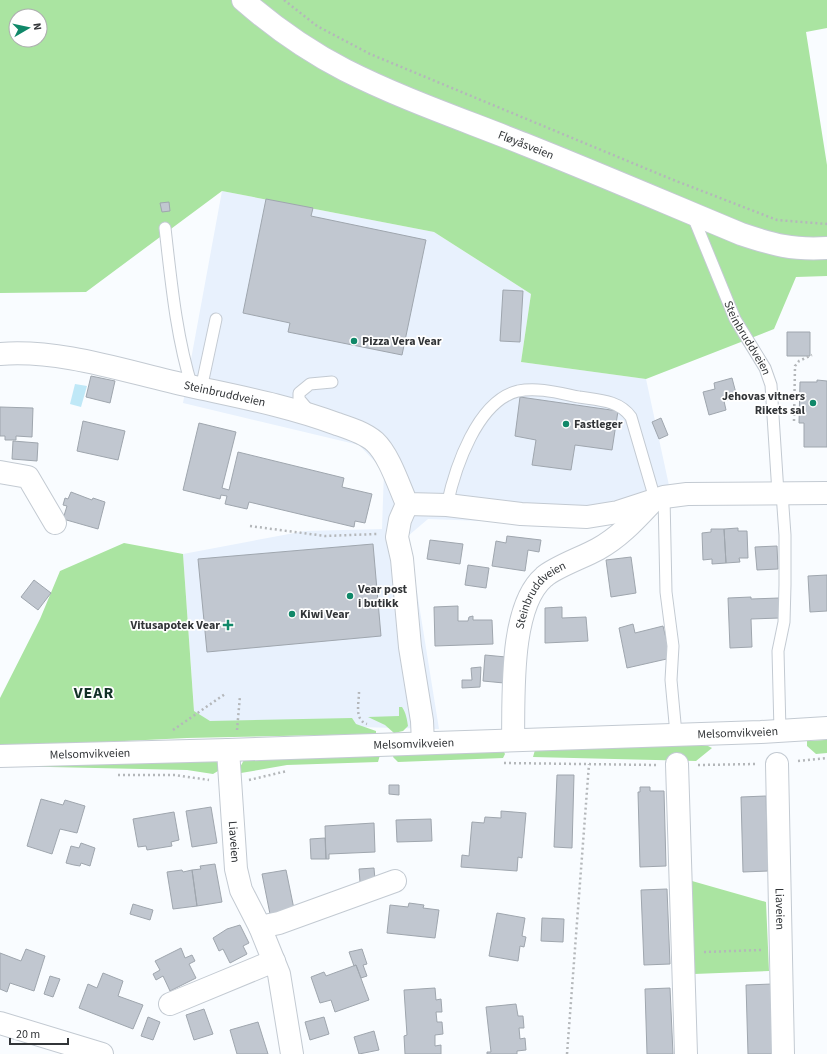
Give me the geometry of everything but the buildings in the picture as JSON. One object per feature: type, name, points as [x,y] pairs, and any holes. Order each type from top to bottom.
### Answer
[{"type":"street","name":"Fløyåsveien","points":[[243,0],[276,27],[305,47],[345,70],[405,96],[774,245],[793,249],[827,248]]},
{"type":"street","name":"Steinbruddveien","points":[[0,354],[30,354],[57,357],[312,415],[353,430],[375,442],[386,459],[407,504]]},
{"type":"street","points":[[0,472],[28,477],[55,523]]},
{"type":"street","points":[[423,743],[422,721],[410,647],[402,559],[398,534],[400,520],[407,504],[446,505],[521,514],[587,517],[618,512],[660,498],[687,494],[827,493]]},
{"type":"street","name":"Steinbruddveien","points":[[513,740],[517,640],[524,608],[530,593],[544,576],[599,548],[629,527],[660,498]]},
{"type":"street","name":"Melsomvikveien","points":[[0,756],[154,753],[780,731],[827,728]]},
{"type":"street","name":"Liaveien","points":[[228,750],[229,783],[236,868],[241,890],[260,927],[274,961],[282,988],[292,1054]]},
{"type":"street","points":[[677,764],[686,1054]]},
{"type":"street","name":"Liaveien","points":[[777,764],[783,1054]]},
{"type":"street","points":[[260,927],[279,923],[395,881]]},
{"type":"street","points":[[170,1004],[274,961]]},
{"type":"street","points":[[0,1023],[102,1054]]},
{"type":"lane","name":"Steinbruddveien","points":[[692,213],[735,319],[765,368],[771,385],[785,535],[784,622],[778,651],[780,731]]},
{"type":"lane","points":[[165,228],[171,284],[182,348],[197,388]]},
{"type":"lane","points":[[197,388],[216,319]]},
{"type":"lane","points":[[312,415],[299,399],[299,393],[310,384],[332,382]]},
{"type":"lane","points":[[446,505],[461,456],[482,417],[496,402],[508,394],[531,390],[600,400],[618,405],[626,410],[631,417],[660,498],[666,592],[673,646],[671,680],[676,734]]},
{"type":"path","points":[[284,0],[317,26],[370,54],[664,176],[777,220],[827,224]]},
{"type":"path","points":[[794,421],[795,366],[799,361],[812,355]]},
{"type":"path","points":[[250,526],[325,536],[398,534]]},
{"type":"path","points":[[154,753],[157,738],[180,726],[225,694]]},
{"type":"path","points":[[228,750],[236,737],[239,723],[240,696]]},
{"type":"path","points":[[498,764],[777,764],[827,758]]},
{"type":"path","points":[[567,1054],[589,764]]},
{"type":"path","points":[[114,775],[175,775],[238,783],[291,770]]},
{"type":"path","points":[[683,953],[781,950]]},
{"type":"shaded area","points":[[222,191],[434,232],[531,294],[521,362],[646,379],[673,504],[589,525],[428,519],[408,536],[439,729],[195,723],[183,554],[305,531],[382,529],[384,471],[359,445],[183,403]]},
{"type":"green space","points":[[0,0],[827,0],[827,28],[806,32],[827,165],[827,276],[796,277],[774,329],[646,379],[521,362],[531,294],[434,232],[222,191],[86,292],[0,293]]},
{"type":"green space","points":[[124,543],[183,554],[194,711],[210,721],[352,718],[356,724],[376,731],[376,734],[187,738],[0,747],[0,698],[40,619],[60,571]]},
{"type":"green space","points":[[399,707],[402,707],[403,709],[408,726],[403,731],[394,733],[385,725],[368,717],[399,716]]},
{"type":"green space","points":[[827,740],[827,753],[816,754],[807,746],[807,741]]},
{"type":"green space","points":[[574,746],[708,746],[712,748],[696,761],[533,757],[535,750]]},
{"type":"green space","points":[[503,750],[505,754],[503,758],[398,762],[393,757],[394,754]]},
{"type":"green space","points":[[380,755],[378,762],[287,765],[241,773],[239,769],[244,760]]},
{"type":"green space","points":[[213,760],[218,763],[218,771],[213,774],[187,770],[4,766]]},
{"type":"green space","points":[[692,881],[766,902],[769,971],[694,974]]},
{"type":"water","points":[[75,384],[87,386],[81,407],[70,404]]},
{"type":"place","name":"Pizza Vera Vear","points":[[354,341]]},
{"type":"place","name":"Jehovas vitners Rikets sal","points":[[813,403]]},
{"type":"place","name":"Fastleger","points":[[566,424]]},
{"type":"place","name":"Vear post i butikk","points":[[350,596]]},
{"type":"place","name":"Kiwi Vear","points":[[292,614]]},
{"type":"place","name":"Vitusapotek Vear","points":[[228,625]]},
{"type":"district","name":"VEAR","points":[[94,693]]}]
